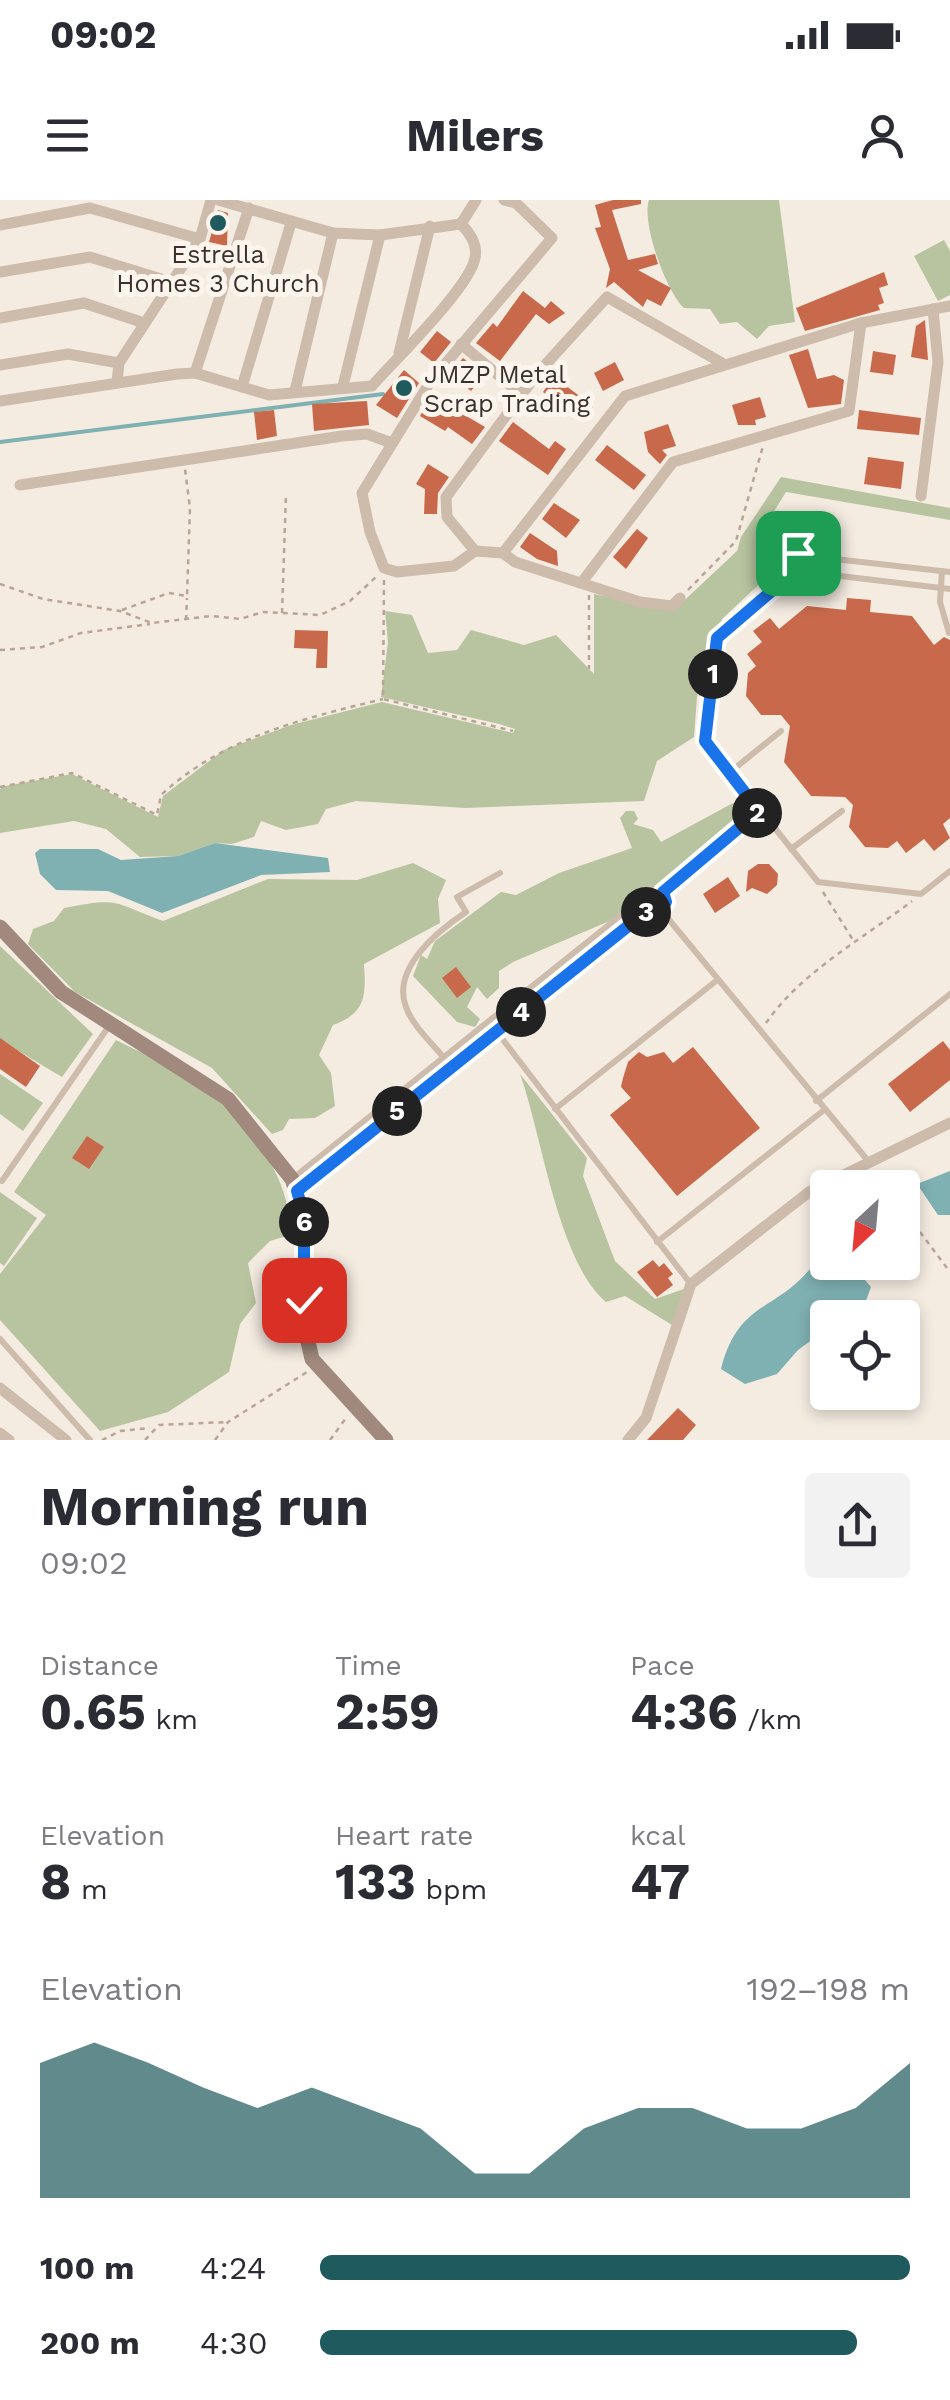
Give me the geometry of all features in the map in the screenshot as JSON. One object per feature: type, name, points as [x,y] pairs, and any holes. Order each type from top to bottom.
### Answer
[{"type":"street","points":[[117,382],[119,364],[200,239],[215,200],[333,233],[380,234],[461,224]]},
{"type":"street","points":[[461,224],[476,200]]},
{"type":"street","points":[[514,201],[552,238],[461,344],[389,442],[362,493],[384,568],[397,572],[454,566],[476,552],[503,553],[515,562],[640,602],[672,606],[680,598]]},
{"type":"street","points":[[0,225],[90,208],[200,239]]},
{"type":"street","points":[[196,374],[249,208]]},
{"type":"street","points":[[242,388],[291,223]]},
{"type":"street","points":[[0,401],[196,374],[269,395],[372,386],[464,282],[476,258],[472,236],[461,224]]},
{"type":"street","points":[[398,356],[430,226]]},
{"type":"street","points":[[295,390],[333,233]]},
{"type":"street","points":[[342,386],[380,234]]},
{"type":"street","points":[[0,272],[90,257],[171,282]]},
{"type":"street","points":[[476,552],[446,516],[446,497],[521,394],[607,298],[722,364]]},
{"type":"street","points":[[0,318],[84,303],[144,323]]},
{"type":"street","points":[[503,553],[624,396],[861,323],[950,306]]},
{"type":"street","points":[[921,496],[938,362],[933,309]]},
{"type":"street","points":[[582,582],[673,462],[849,411],[861,323]]},
{"type":"street","points":[[461,344],[521,394]]},
{"type":"street","points":[[0,365],[68,354],[119,364]]},
{"type":"street","points":[[20,485],[342,436],[377,436],[389,442]]},
{"type":"street","points":[[0,927],[61,992],[109,1026],[206,1081],[228,1099],[295,1185],[304,1215],[305,1329],[317,1366],[386,1440]]},
{"type":"street","points":[[628,1440],[646,1418],[691,1284],[809,1192],[950,1124]]},
{"type":"street","points":[[2,1393],[66,1440]]},
{"type":"street","points":[[0,1433],[9,1440]]},
{"type":"lane","points":[[945,589],[815,573],[805,578],[794,572],[792,564],[798,553],[810,552],[816,557],[946,571],[949,633]]},
{"type":"lane","points":[[815,573],[816,557]]},
{"type":"lane","points":[[794,572],[717,638],[705,741],[818,882],[920,894],[950,871]]},
{"type":"lane","points":[[729,774],[782,730]]},
{"type":"lane","points":[[663,892],[759,811]]},
{"type":"lane","points":[[790,849],[842,811]]},
{"type":"lane","points":[[444,1058],[406,1009],[405,988],[423,948],[466,912],[457,898],[500,873]]},
{"type":"lane","points":[[295,1185],[444,1058],[642,899],[649,889],[663,892]]},
{"type":"lane","points":[[661,910],[666,902],[663,892]]},
{"type":"lane","points":[[642,899],[647,911]]},
{"type":"lane","points":[[295,1185],[497,1032],[647,911],[661,910]]},
{"type":"lane","points":[[661,910],[869,1162]]},
{"type":"lane","points":[[555,1109],[716,981]]},
{"type":"lane","points":[[816,1101],[950,994]]},
{"type":"lane","points":[[2,1181],[109,1026]]},
{"type":"lane","points":[[497,1032],[691,1284]]},
{"type":"lane","points":[[658,1242],[824,1110]]},
{"type":"lane","points":[[0,1339],[90,1440]]},
{"type":"path","points":[[680,598],[736,541],[766,435]]},
{"type":"path","points":[[184,458],[190,508],[186,621]]},
{"type":"path","points":[[282,613],[286,494]]},
{"type":"path","points":[[0,650],[42,647],[80,633],[152,624],[282,613],[320,615],[350,601],[384,568]]},
{"type":"path","points":[[383,699],[387,634],[384,568]]},
{"type":"path","points":[[582,582],[589,591],[589,669]]},
{"type":"path","points":[[0,584],[43,599],[120,611],[152,624]]},
{"type":"path","points":[[120,611],[169,594],[187,596]]},
{"type":"path","points":[[0,788],[72,772],[158,815],[161,796],[223,748],[296,721],[383,699],[513,731]]},
{"type":"path","points":[[818,882],[854,942]]},
{"type":"path","points":[[759,1032],[778,1006],[854,942],[920,894]]},
{"type":"path","points":[[869,1162],[875,1170]]},
{"type":"path","points":[[920,1232],[950,1272]]},
{"type":"path","points":[[215,1440],[228,1422],[317,1366]]},
{"type":"path","points":[[330,1440],[355,1405]]},
{"type":"path","points":[[102,1440],[120,1431],[228,1422]]},
{"type":"path","points":[[145,1440],[152,1428]]},
{"type":"green space","points":[[649,200],[779,200],[795,322],[769,326],[757,339],[737,322],[720,324],[710,309],[684,308],[670,288],[657,257],[649,224]]},
{"type":"green space","points":[[944,240],[950,251],[950,295],[938,301],[914,256]]},
{"type":"green space","points":[[781,477],[950,508],[950,520],[786,492],[763,529],[772,565],[770,574],[722,619],[697,697],[694,737],[657,761],[644,801],[465,808],[356,801],[326,809],[318,824],[286,830],[261,821],[254,837],[232,844],[215,843],[178,856],[140,857],[106,829],[74,821],[0,833],[0,789],[5,786],[72,774],[158,817],[163,796],[224,750],[291,725],[382,702],[513,733],[515,729],[499,724],[381,697],[388,642],[385,611],[412,615],[428,653],[457,650],[471,630],[524,645],[556,635],[594,674],[594,594],[674,610],[737,551],[741,537]]},
{"type":"green space","points":[[733,803],[742,810],[742,821],[666,881],[649,889],[619,917],[513,962],[499,971],[499,988],[487,999],[477,987],[467,1007],[480,1019],[475,1027],[457,1022],[413,976],[421,955],[427,959],[435,941],[501,892],[516,895],[559,873],[632,848],[620,818],[626,811],[634,811],[638,819],[633,824],[653,830],[661,842]]},
{"type":"green space","points":[[413,863],[446,880],[438,899],[440,923],[364,964],[362,1002],[352,1015],[333,1025],[319,1055],[331,1073],[335,1106],[315,1118],[289,1119],[283,1130],[272,1134],[212,1068],[75,992],[28,944],[33,929],[54,921],[64,908],[115,903],[163,921],[268,879],[357,880]]},
{"type":"green space","points":[[0,946],[93,1034],[62,1077],[0,1040]]},
{"type":"green space","points":[[116,1040],[205,1089],[244,1124],[279,1180],[289,1219],[287,1236],[270,1241],[248,1263],[256,1303],[240,1324],[229,1372],[168,1412],[100,1431],[0,1320],[0,1274],[46,1215],[14,1192]]},
{"type":"green space","points":[[0,1074],[43,1103],[23,1131],[0,1114]]},
{"type":"green space","points":[[520,1074],[587,1158],[583,1176],[615,1261],[655,1299],[684,1289],[672,1325],[625,1296],[606,1302],[589,1283],[563,1228]]},
{"type":"green space","points":[[0,1192],[37,1218],[4,1266],[0,1263]]},
{"type":"water","points":[[215,843],[328,858],[330,872],[261,875],[162,913],[108,891],[56,890],[40,874],[35,853],[40,849],[98,849],[121,860],[178,856]]},
{"type":"water","points":[[950,1171],[950,1215],[938,1215],[920,1183]]},
{"type":"water","points":[[810,1269],[810,1280],[865,1280],[871,1287],[866,1300],[810,1300],[810,1341],[777,1374],[745,1384],[721,1369],[728,1347],[747,1319]]},
{"type":"building","points":[[613,200],[641,200],[641,204],[612,210],[628,260],[655,254],[658,264],[638,270],[671,288],[661,306],[647,299],[643,307],[614,282],[606,288],[610,269],[595,228],[601,227],[595,205]]},
{"type":"building","name":"Estrella Homes 3 Church","points":[[218,210],[228,213],[227,246],[209,242]]},
{"type":"building","points":[[884,272],[888,285],[879,288],[884,303],[878,305],[880,310],[805,331],[796,308]]},
{"type":"building","points":[[523,291],[545,308],[551,301],[565,313],[549,324],[536,314],[500,361],[476,343],[493,323],[497,327]]},
{"type":"building","points":[[925,320],[928,360],[911,357],[916,326]]},
{"type":"building","points":[[437,331],[451,342],[434,363],[420,352]]},
{"type":"building","points":[[808,349],[817,379],[834,375],[844,380],[841,404],[808,408],[789,355]]},
{"type":"building","points":[[873,351],[896,355],[893,375],[870,372]]},
{"type":"building","points":[[463,358],[484,375],[471,391],[450,373]]},
{"type":"building","points":[[615,362],[624,380],[603,391],[594,373]]},
{"type":"building","points":[[404,370],[419,383],[397,418],[376,405]]},
{"type":"building","points":[[554,377],[593,406],[584,422],[543,392]]},
{"type":"building","points":[[432,396],[485,427],[472,444],[448,427],[445,431],[420,416]]},
{"type":"building","points":[[760,397],[766,417],[755,420],[756,425],[738,425],[732,405]]},
{"type":"building","points":[[367,401],[369,425],[314,431],[312,404]]},
{"type":"building","points":[[274,410],[277,436],[257,440],[254,412]]},
{"type":"building","points":[[859,410],[921,418],[919,435],[857,429]]},
{"type":"building","points":[[513,422],[549,449],[555,441],[566,449],[548,475],[499,441]]},
{"type":"building","points":[[668,424],[676,446],[662,450],[667,455],[660,464],[648,452],[644,432]]},
{"type":"building","points":[[607,445],[646,475],[634,490],[595,460]]},
{"type":"building","points":[[868,457],[904,462],[901,489],[864,484]]},
{"type":"building","points":[[428,464],[449,477],[438,493],[437,514],[424,514],[425,489],[416,484]]},
{"type":"building","points":[[554,503],[580,520],[566,538],[542,519]]},
{"type":"building","points":[[637,529],[648,538],[626,569],[613,557]]},
{"type":"building","points":[[530,533],[557,551],[558,566],[537,559],[520,547]]},
{"type":"building","points":[[847,598],[871,600],[870,612],[912,616],[934,645],[944,637],[950,640],[950,818],[943,824],[950,838],[934,851],[924,839],[906,853],[897,841],[888,848],[865,847],[849,827],[853,805],[845,797],[811,796],[784,762],[790,726],[781,715],[761,715],[746,696],[748,673],[756,666],[747,654],[762,642],[753,631],[770,618],[779,629],[807,606],[846,610]]},
{"type":"building","points":[[295,630],[328,631],[327,668],[316,668],[317,649],[294,648]]},
{"type":"building","points":[[758,864],[769,864],[778,874],[777,885],[767,894],[752,888],[746,892],[748,871]]},
{"type":"building","points":[[728,877],[740,896],[715,913],[703,894]]},
{"type":"building","points":[[456,967],[471,987],[457,998],[442,978]]},
{"type":"building","points":[[0,1038],[40,1066],[26,1087],[0,1069]]},
{"type":"building","points":[[943,1041],[950,1050],[950,1080],[910,1112],[888,1084]]},
{"type":"building","points":[[693,1047],[760,1128],[677,1196],[610,1115],[631,1098],[621,1087],[628,1062],[639,1052],[647,1057],[664,1052],[673,1063]]},
{"type":"building","points":[[87,1136],[104,1147],[89,1169],[72,1158]]},
{"type":"building","points":[[653,1260],[659,1267],[664,1263],[673,1274],[668,1278],[673,1285],[657,1297],[637,1272]]},
{"type":"building","points":[[678,1408],[696,1425],[683,1440],[647,1440]]},
{"type":"waterway","points":[[0,442],[383,394]]},
{"type":"place","name":"Estrella Homes 3 Church","points":[[218,223]]},
{"type":"place","name":"JMZP Metal Scrap Trading","points":[[404,388]]},
{"type":"route","points":[[304,1300],[304,1215],[297,1191],[647,911],[661,910],[666,902],[663,892],[759,811],[705,741],[717,638],[794,572],[792,564],[798,553]]}]
